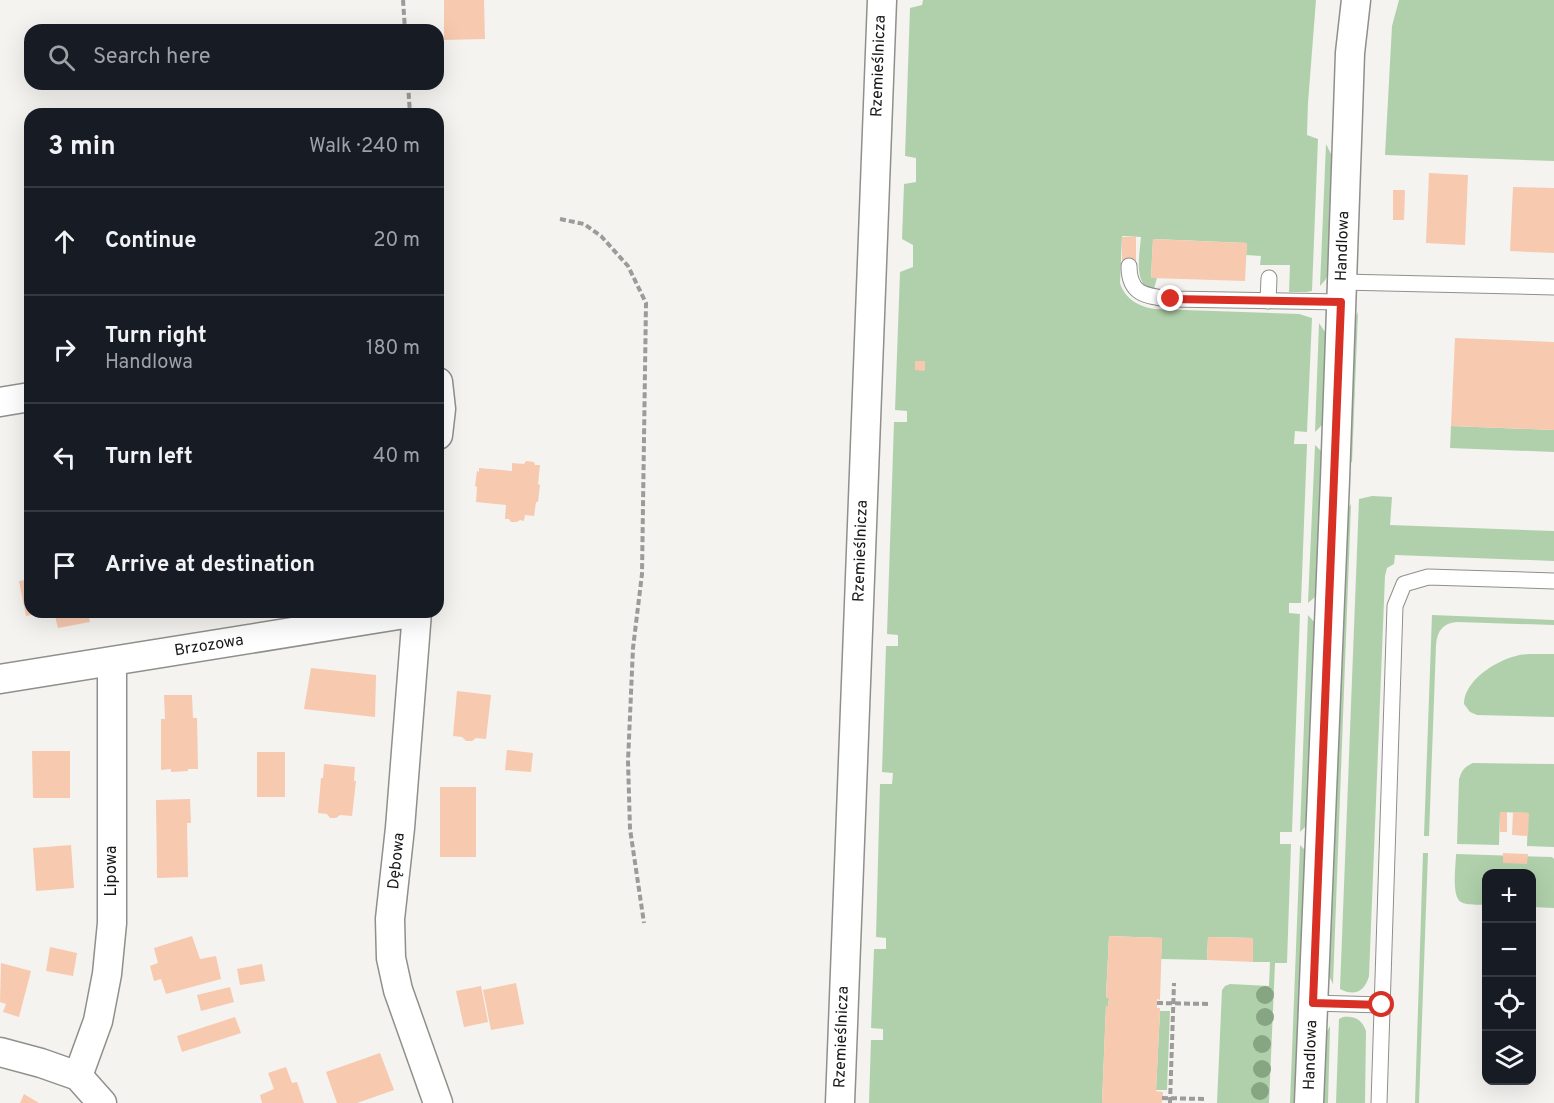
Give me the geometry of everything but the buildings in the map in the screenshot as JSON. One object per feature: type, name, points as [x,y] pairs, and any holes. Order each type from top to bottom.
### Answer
[{"type":"street","name":"Rzemieślnicza","points":[[840,1103],[882,0]]},
{"type":"street","name":"Handlowa","points":[[1309,1103],[1350,53],[1356,0]]},
{"type":"street","points":[[0,402],[24,398]]},
{"type":"street","name":"Brzozowa","points":[[0,679],[380,618]]},
{"type":"street","name":"Dębowa","points":[[417,618],[400,828],[390,919],[391,958],[398,990],[438,1103]]},
{"type":"street","name":"Lipowa","points":[[78,1076],[98,1021],[107,974],[112,923],[112,662]]},
{"type":"street","points":[[0,1052],[78,1076],[102,1103]]},
{"type":"lane","points":[[1129,266],[1129,278],[1135,290],[1149,297],[1171,299],[1268,301],[1341,292],[1554,287]]},
{"type":"lane","points":[[1268,301],[1269,278]]},
{"type":"lane","points":[[1379,1103],[1395,606],[1404,584],[1428,577],[1554,581]]},
{"type":"lane","points":[[1313,1003],[1382,1005]]},
{"type":"path","points":[[403,0],[405,24]]},
{"type":"path","points":[[408,90],[410,108]]},
{"type":"path","points":[[560,219],[584,224],[601,236],[628,266],[646,303],[642,573],[633,648],[628,761],[630,829],[645,923]]},
{"type":"path","points":[[1170,1100],[1174,983]]},
{"type":"path","points":[[1157,1003],[1209,1005]]},
{"type":"path","points":[[1162,1098],[1170,1100],[1205,1099]]},
{"type":"green space","points":[[923,0],[1316,0],[1307,135],[1318,139],[1312,291],[1289,292],[1290,265],[1260,265],[1261,256],[1246,255],[1247,243],[1153,239],[1151,278],[1157,278],[1154,289],[1147,287],[1140,276],[1139,268],[1141,237],[1122,236],[1120,283],[1125,294],[1138,304],[1155,309],[1299,314],[1312,318],[1307,432],[1295,431],[1294,444],[1307,444],[1301,603],[1289,603],[1289,613],[1300,614],[1292,832],[1280,832],[1280,844],[1291,844],[1287,963],[1275,963],[1269,1103],[1217,1103],[1222,990],[1230,984],[1269,986],[1270,962],[1253,962],[1253,938],[1208,937],[1207,960],[1161,959],[1162,938],[1109,936],[1106,997],[1109,998],[1108,1006],[1106,1006],[1102,1103],[869,1103],[871,1040],[883,1040],[883,1029],[871,1028],[874,949],[886,949],[886,938],[876,937],[880,784],[892,784],[893,773],[882,772],[886,646],[898,646],[898,635],[887,634],[894,422],[907,422],[907,411],[895,410],[900,272],[913,267],[913,245],[902,239],[904,184],[916,182],[916,158],[905,156],[910,8],[922,5]]},
{"type":"green space","points":[[1399,0],[1554,0],[1554,161],[1385,155],[1392,26]]},
{"type":"green space","points":[[1326,144],[1332,156],[1329,270],[1320,286]]},
{"type":"green space","points":[[1358,312],[1352,463],[1349,457],[1354,320]]},
{"type":"green space","points":[[1319,323],[1326,338],[1322,425],[1315,432]]},
{"type":"green space","points":[[1451,426],[1554,430],[1554,452],[1450,448]]},
{"type":"green space","points":[[1315,445],[1322,452],[1316,596],[1308,603]]},
{"type":"green space","points":[[1372,496],[1392,497],[1390,525],[1554,531],[1554,561],[1395,555],[1394,564],[1387,568],[1369,976],[1362,989],[1350,992],[1340,989],[1359,499]]},
{"type":"green space","points":[[1351,504],[1333,984],[1327,972],[1347,510]]},
{"type":"green space","points":[[1308,615],[1315,623],[1307,825],[1300,832]]},
{"type":"green space","points":[[1432,615],[1554,620],[1554,625],[1457,622],[1444,626],[1439,632],[1436,645],[1429,836],[1424,836]]},
{"type":"green space","points":[[1554,654],[1554,717],[1477,715],[1470,712],[1464,704],[1465,696],[1482,673],[1499,662],[1521,655]]},
{"type":"green space","points":[[1473,763],[1554,764],[1554,847],[1527,846],[1528,813],[1500,812],[1499,845],[1457,844],[1459,779],[1464,769]]},
{"type":"green space","points":[[1300,845],[1307,852],[1297,1103],[1290,1103]]},
{"type":"green space","points":[[1423,853],[1428,853],[1419,1103],[1415,1103]]},
{"type":"green space","points":[[1456,854],[1552,857],[1554,859],[1554,908],[1536,907],[1536,869],[1482,869],[1482,905],[1464,903],[1458,899]]},
{"type":"green space","points":[[1160,1011],[1170,1011],[1167,1090],[1156,1090]]},
{"type":"green space","points":[[1343,1017],[1358,1020],[1366,1031],[1365,1103],[1336,1103],[1339,1019]]},
{"type":"green space","points":[[1330,1026],[1328,1103],[1321,1103],[1325,1035]]},
{"type":"route","points":[[1171,299],[1341,302],[1313,1003],[1382,1005]]}]
